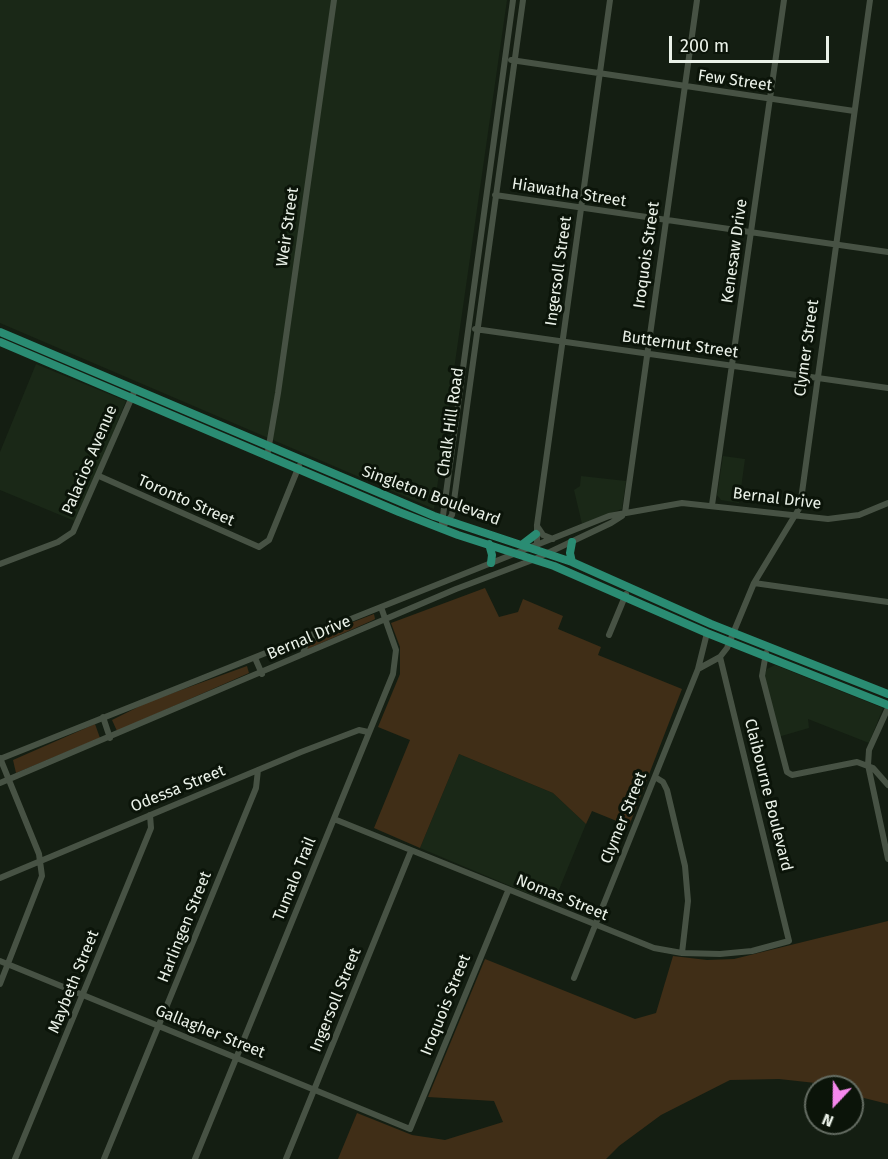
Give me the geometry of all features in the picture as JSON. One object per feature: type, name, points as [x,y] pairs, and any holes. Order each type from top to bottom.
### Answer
[{"type":"main road","name":"Singleton Boulevard","points":[[0,332],[445,520],[535,546],[768,647],[888,694]]},
{"type":"main road","name":"Singleton Boulevard","points":[[0,342],[297,470],[441,529],[535,559],[730,643],[888,706]]},
{"type":"main road","points":[[90,381],[94,372]]},
{"type":"main road","points":[[523,544],[536,530]]},
{"type":"main road","points":[[572,542],[570,553],[572,562]]},
{"type":"main road","points":[[489,544],[492,555],[491,563]]},
{"type":"street","name":"Weir Street","points":[[267,457],[334,0]]},
{"type":"street","name":"Chalk Hill Road","points":[[441,529],[445,520],[468,328],[513,0]]},
{"type":"street","name":"Chalk Hill Road","points":[[445,520],[452,515],[523,0]]},
{"type":"street","name":"Ingersoll Street","points":[[535,546],[610,0]]},
{"type":"street","name":"Iroquois Street","points":[[625,513],[697,0]]},
{"type":"street","name":"Kenesaw Drive","points":[[712,505],[784,0]]},
{"type":"street","name":"Clymer Street","points":[[698,669],[720,657],[730,643],[754,583],[800,507],[870,0]]},
{"type":"street","name":"Few Street","points":[[505,59],[854,111]]},
{"type":"street","points":[[496,121],[506,122]]},
{"type":"street","name":"Hiawatha Street","points":[[495,195],[888,252]]},
{"type":"street","points":[[483,220],[492,221]]},
{"type":"street","points":[[480,238],[489,240]]},
{"type":"street","name":"Butternut Street","points":[[468,328],[888,388]]},
{"type":"street","name":"Palacios Avenue","points":[[0,564],[58,542],[73,532],[135,390]]},
{"type":"street","points":[[297,470],[302,460]]},
{"type":"street","name":"Toronto Street","points":[[99,476],[254,546],[264,546],[269,540],[297,470]]},
{"type":"street","name":"Bernal Drive","points":[[0,759],[102,717],[198,682],[609,516],[682,503],[796,516],[843,517],[859,515],[888,503]]},
{"type":"street","name":"Bernal Drive","points":[[0,783],[262,674],[303,654],[535,559],[625,513]]},
{"type":"street","points":[[536,530],[553,539]]},
{"type":"street","points":[[754,583],[888,602]]},
{"type":"street","points":[[609,635],[629,588]]},
{"type":"street","name":"Tumalo Trail","points":[[195,1159],[395,666],[396,650],[381,607]]},
{"type":"street","points":[[303,654],[306,644],[330,627]]},
{"type":"street","name":"Clymer Street","points":[[574,978],[698,669],[707,633]]},
{"type":"street","name":"Claibourne Boulevard","points":[[768,647],[762,676],[788,773],[792,775],[857,762],[868,765]]},
{"type":"street","name":"Claibourne Boulevard","points":[[720,657],[789,941]]},
{"type":"street","points":[[255,658],[262,674]]},
{"type":"street","points":[[888,706],[869,750],[868,765],[888,859]]},
{"type":"street","points":[[102,717],[110,738]]},
{"type":"street","name":"Odessa Street","points":[[0,878],[258,770],[359,730],[368,732]]},
{"type":"street","points":[[0,759],[41,861],[41,882],[0,984]]},
{"type":"street","points":[[868,765],[888,785]]},
{"type":"street","name":"Harlingen Street","points":[[104,1159],[256,788],[258,770]]},
{"type":"street","points":[[655,777],[663,782],[666,790],[685,866],[688,901],[682,953]]},
{"type":"street","name":"Maybeth Street","points":[[15,1159],[151,828],[150,814]]},
{"type":"street","name":"Nomas Street","points":[[334,819],[654,948],[682,953],[752,951],[789,941]]},
{"type":"street","name":"Ingersoll Street","points":[[286,1159],[411,851]]},
{"type":"street","name":"Iroquois Street","points":[[410,1129],[508,891]]},
{"type":"street","name":"Gallagher Street","points":[[0,961],[410,1129]]},
{"type":"shaded area","points":[[0,0],[507,0],[434,509],[0,323]]},
{"type":"shaded area","points":[[36,364],[126,401],[77,522],[0,490],[0,452]]},
{"type":"shaded area","points":[[723,456],[745,459],[739,503],[721,500],[717,495]]},
{"type":"shaded area","points":[[581,476],[626,481],[622,509],[582,524],[574,490],[580,486]]},
{"type":"shaded area","points":[[485,588],[499,617],[518,612],[523,599],[563,616],[558,629],[601,647],[598,655],[682,689],[629,826],[592,811],[586,824],[553,793],[459,754],[420,848],[374,828],[410,740],[378,727],[400,674],[400,647],[391,623]]},
{"type":"shaded area","points":[[374,614],[375,619],[371,621],[308,649],[306,646],[335,629]]},
{"type":"shaded area","points":[[775,665],[883,708],[869,743],[808,719],[809,728],[778,737],[764,675],[767,669]]},
{"type":"shaded area","points":[[247,666],[249,673],[117,731],[112,720],[148,702]]},
{"type":"shaded area","points":[[95,724],[100,738],[16,773],[13,760]]},
{"type":"shaded area","points":[[459,754],[553,793],[586,824],[553,904],[420,848]]},
{"type":"shaded area","points":[[888,921],[888,1104],[864,1098],[864,1075],[804,1075],[804,1082],[779,1079],[730,1080],[661,1115],[619,1146],[606,1159],[338,1159],[357,1113],[412,1135],[445,1140],[503,1122],[494,1101],[428,1097],[485,959],[635,1019],[656,1013],[673,956],[707,960],[734,959]]}]
